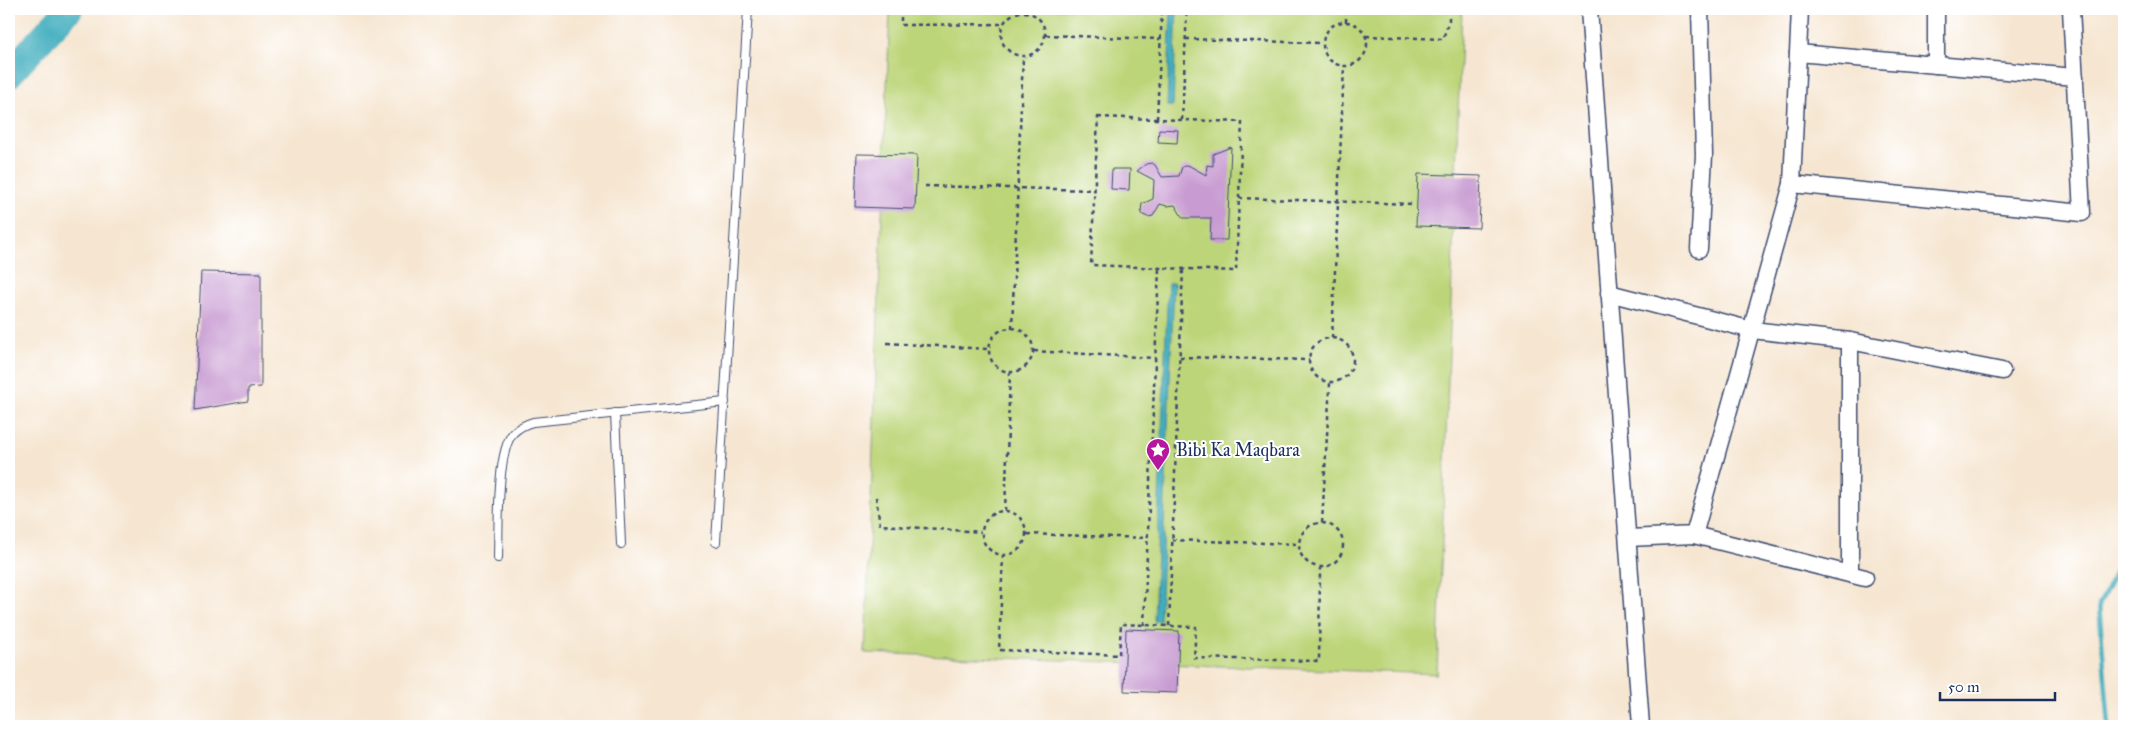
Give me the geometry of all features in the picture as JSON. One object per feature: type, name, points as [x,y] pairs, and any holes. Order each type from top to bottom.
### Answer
[{"type":"street","points":[[1590,9],[1641,726]]},
{"type":"street","points":[[1699,249],[1704,155],[1700,9]]},
{"type":"street","points":[[1694,535],[1792,184],[1800,9]]},
{"type":"street","points":[[1936,9],[1936,65]]},
{"type":"street","points":[[1792,184],[2082,213],[2071,9]]},
{"type":"street","points":[[1798,53],[2074,76]]},
{"type":"street","points":[[1609,293],[1752,330],[1850,341],[2002,371]]},
{"type":"street","points":[[1628,538],[1694,535],[1857,576],[1850,341]]},
{"type":"lane","points":[[716,542],[748,9]]},
{"type":"lane","points":[[498,558],[503,459],[513,434],[522,426],[533,422],[725,402]]},
{"type":"lane","points":[[615,413],[621,544]]},
{"type":"path","points":[[901,9],[901,25],[1003,24]]},
{"type":"path","points":[[1157,119],[1162,9]]},
{"type":"path","points":[[1182,120],[1187,9]]},
{"type":"path","points":[[1346,9],[1346,22]]},
{"type":"path","points":[[1366,36],[1443,38],[1449,20],[1449,9]]},
{"type":"path","points":[[1024,10],[1040,18],[1045,26],[1046,35],[1044,43],[1039,50],[1031,55],[1023,56],[1014,54],[1007,49],[1002,42],[1001,33],[1003,24],[1008,17],[1024,10]]},
{"type":"path","points":[[1346,22],[1354,24],[1366,36],[1365,54],[1360,61],[1352,65],[1344,67],[1335,65],[1328,60],[1324,52],[1322,43],[1324,35],[1329,28],[1337,23],[1346,22]]},
{"type":"path","points":[[1046,35],[1160,39]]},
{"type":"path","points":[[1186,39],[1322,43]]},
{"type":"path","points":[[1012,328],[1023,56]]},
{"type":"path","points":[[1332,338],[1344,67]]},
{"type":"path","points":[[1098,117],[1182,120],[1242,122],[1236,271],[1092,265],[1098,117]]},
{"type":"path","points":[[925,186],[1095,190]]},
{"type":"path","points":[[1239,198],[1411,204]]},
{"type":"path","points":[[1144,625],[1159,268]]},
{"type":"path","points":[[1169,626],[1183,269]]},
{"type":"path","points":[[1012,328],[1020,330],[1027,335],[1032,342],[1033,351],[1031,360],[1026,367],[1010,373],[1001,371],[994,366],[988,349],[990,341],[996,334],[1003,329],[1012,328]]},
{"type":"path","points":[[1332,338],[1341,340],[1348,345],[1354,361],[1352,370],[1347,377],[1330,383],[1322,381],[1315,376],[1310,368],[1309,360],[1311,351],[1316,344],[1324,339],[1332,338]]},
{"type":"path","points":[[886,343],[988,349]]},
{"type":"path","points":[[1033,351],[1155,358]]},
{"type":"path","points":[[1180,357],[1309,360]]},
{"type":"path","points":[[1005,511],[1010,373]]},
{"type":"path","points":[[1322,523],[1330,383]]},
{"type":"path","points":[[876,497],[880,525],[982,532]]},
{"type":"path","points":[[1005,511],[1014,513],[1021,518],[1027,534],[1019,549],[1012,554],[1003,556],[994,554],[988,548],[983,541],[982,532],[984,524],[989,517],[996,512],[1005,511]]},
{"type":"path","points":[[1322,523],[1330,525],[1337,530],[1342,538],[1343,546],[1341,555],[1336,562],[1320,568],[1311,566],[1304,561],[1298,544],[1300,536],[1305,529],[1313,524],[1322,523]]},
{"type":"path","points":[[1027,534],[1147,538]]},
{"type":"path","points":[[1172,540],[1298,544]]},
{"type":"path","points":[[1003,556],[999,650],[1119,655],[1120,624],[1196,627],[1194,658],[1319,662],[1320,568]]},
{"type":"green space","name":"Bibi Ka Maqbara","points":[[890,9],[1462,9],[1437,674],[865,653]]},
{"type":"water","points":[[1171,9],[1177,9],[1173,106],[1167,106]]},
{"type":"water","points":[[1168,283],[1174,283],[1160,621],[1154,621]]},
{"type":"building","points":[[1159,129],[1178,130],[1177,143],[1158,142]]},
{"type":"building","points":[[1231,147],[1227,240],[1210,240],[1211,218],[1183,218],[1175,205],[1167,206],[1160,204],[1153,216],[1143,215],[1141,211],[1142,204],[1153,199],[1154,180],[1137,171],[1146,164],[1152,163],[1155,165],[1162,177],[1179,176],[1182,167],[1188,165],[1206,175],[1207,165],[1213,166],[1213,154]]},
{"type":"building","points":[[857,154],[917,155],[915,209],[855,207]]},
{"type":"building","points":[[1112,169],[1130,169],[1129,190],[1111,189]]},
{"type":"building","points":[[1418,174],[1481,176],[1479,228],[1416,226]]},
{"type":"building","points":[[201,272],[261,273],[261,387],[248,388],[248,401],[195,410]]},
{"type":"building","points":[[1126,629],[1179,631],[1177,693],[1124,691]]},
{"type":"waterway","points":[[9,74],[69,9]]},
{"type":"waterway","points":[[2109,726],[2099,605],[2124,555]]},
{"type":"place","name":"Bibi Ka Maqbara","points":[[1158,471]]}]
